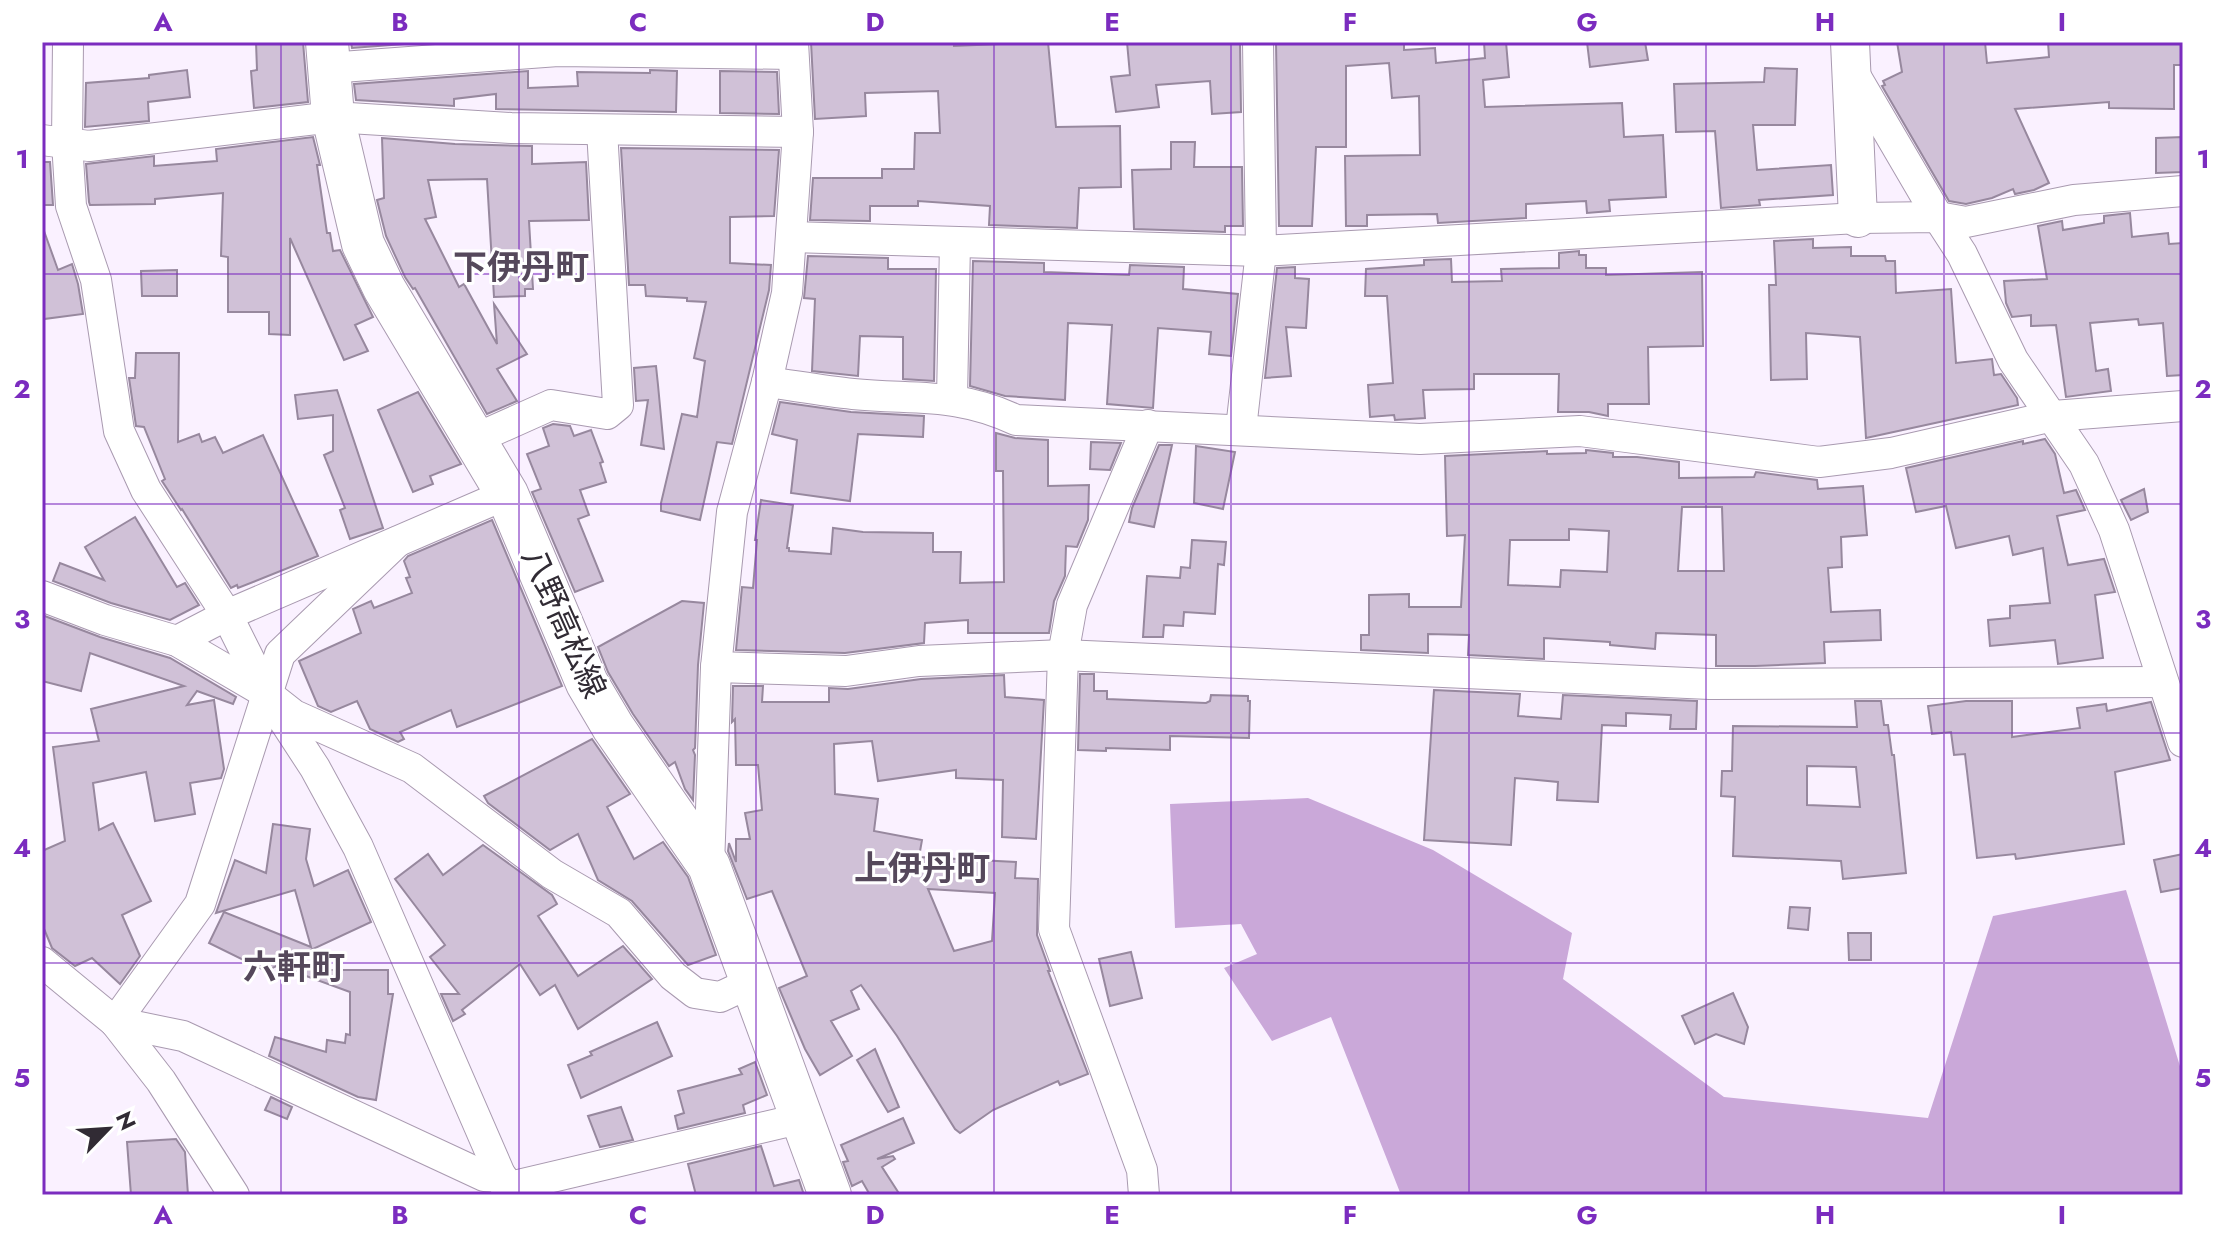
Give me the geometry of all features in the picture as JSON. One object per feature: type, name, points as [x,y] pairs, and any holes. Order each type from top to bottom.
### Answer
[{"type":"main road","name":"八野高松線","points":[[327,55],[333,117],[363,244],[384,288],[507,494],[587,683],[613,727],[709,866],[830,1195]]},
{"type":"street","points":[[68,42],[55,82],[55,141],[71,206],[96,280],[119,431],[146,490],[227,615],[266,693],[315,768],[358,847],[506,1186]]},
{"type":"street","points":[[1241,429],[1261,251],[1258,42]]},
{"type":"street","points":[[327,55],[793,48],[798,132],[787,293],[732,512],[716,667],[709,866]]},
{"type":"street","points":[[1850,55],[1858,218]]},
{"type":"street","points":[[1850,55],[1938,217],[1962,254],[2013,360],[2084,464],[2114,530],[2183,742]]},
{"type":"street","points":[[55,141],[89,146],[333,117],[511,128],[798,132]]},
{"type":"street","points":[[475,439],[551,405],[607,414],[618,405],[602,130]]},
{"type":"street","points":[[791,237],[1261,251],[1858,218],[1938,217],[1966,222],[2074,200],[2183,191]]},
{"type":"street","points":[[952,399],[955,242]]},
{"type":"street","points":[[767,382],[854,394],[952,399],[989,407],[1016,420],[1420,439],[1580,431],[1819,462],[1891,453],[2053,416],[2183,406]]},
{"type":"street","points":[[1144,1195],[1142,1170],[1054,929],[1063,655],[1072,605],[1148,425]]},
{"type":"street","points":[[177,641],[227,615],[507,494]]},
{"type":"street","points":[[115,1022],[200,904],[280,654],[397,542]]},
{"type":"street","points":[[42,596],[105,620],[177,641],[266,693],[294,715],[412,768],[552,874],[619,913],[673,976],[695,993],[720,997],[752,982]]},
{"type":"street","points":[[716,667],[846,671],[919,661],[1063,655],[1710,684],[2163,682]]},
{"type":"street","points":[[42,962],[115,1022],[161,1081],[234,1195]]},
{"type":"street","points":[[115,1022],[183,1036],[510,1187],[803,1118]]},
{"type":"shaded area","points":[[1308,798],[1433,850],[1572,933],[1563,979],[1724,1097],[1928,1118],[1993,916],[2126,890],[2183,1076],[2183,1195],[1401,1195],[1331,1017],[1272,1041],[1224,968],[1257,954],[1241,924],[1175,928],[1170,804]]},
{"type":"building","points":[[256,42],[303,42],[308,102],[254,108],[251,71],[257,70]]},
{"type":"building","points":[[351,42],[417,42],[417,43],[352,48]]},
{"type":"building","points":[[811,42],[954,42],[954,46],[1048,42],[1056,127],[1120,126],[1121,187],[1079,188],[1077,228],[989,225],[990,206],[918,201],[918,206],[870,206],[870,221],[810,220],[813,178],[882,178],[882,169],[914,169],[915,133],[940,133],[938,91],[865,93],[866,116],[815,119]]},
{"type":"building","points":[[1127,42],[1240,42],[1241,112],[1212,114],[1210,81],[1156,85],[1159,107],[1116,112],[1111,77],[1130,75]]},
{"type":"building","points":[[1276,42],[1404,42],[1404,50],[1435,48],[1436,63],[1485,58],[1484,42],[1506,42],[1509,77],[1483,80],[1485,107],[1622,103],[1624,137],[1663,135],[1666,197],[1609,200],[1610,211],[1587,213],[1586,201],[1526,204],[1526,218],[1438,223],[1437,214],[1367,215],[1367,226],[1346,226],[1345,156],[1420,155],[1419,96],[1392,98],[1389,63],[1346,66],[1346,147],[1316,147],[1312,226],[1279,226]]},
{"type":"building","points":[[1587,42],[1645,42],[1648,60],[1590,67]]},
{"type":"building","points":[[1897,42],[1985,42],[1987,63],[2049,57],[2048,42],[2183,42],[2183,65],[2174,65],[2174,109],[2109,108],[2109,102],[2015,109],[2049,183],[2034,190],[2015,194],[2013,189],[1966,204],[1949,201],[1882,86],[1885,85],[1883,81],[1902,72]]},
{"type":"building","points":[[1765,68],[1797,69],[1795,125],[1753,125],[1757,170],[1831,165],[1833,195],[1759,200],[1760,205],[1721,208],[1715,131],[1676,132],[1674,84],[1764,82]]},
{"type":"building","points":[[187,70],[190,97],[148,102],[149,121],[85,127],[86,83],[149,78],[149,75]]},
{"type":"building","points":[[650,70],[677,71],[676,112],[496,109],[496,94],[454,99],[454,106],[356,100],[354,84],[528,71],[528,88],[578,86],[577,72],[650,73]]},
{"type":"building","points":[[720,71],[777,72],[779,114],[720,113]]},
{"type":"building","points":[[313,137],[320,165],[317,165],[327,233],[330,233],[333,251],[340,250],[373,317],[355,325],[368,351],[344,360],[290,238],[290,335],[269,334],[269,312],[228,312],[228,257],[221,256],[223,193],[155,199],[155,204],[90,205],[89,202],[86,164],[154,156],[154,166],[217,161],[216,149]]},
{"type":"building","points":[[2183,137],[2183,172],[2156,173],[2156,138]]},
{"type":"building","points":[[382,138],[532,146],[532,164],[586,162],[589,220],[529,221],[533,289],[525,289],[525,296],[494,297],[487,179],[428,180],[436,217],[425,219],[459,287],[464,284],[497,344],[494,304],[527,354],[497,369],[517,401],[487,414],[415,288],[405,277],[386,236],[377,200],[384,198]]},
{"type":"building","points":[[1171,142],[1195,142],[1194,167],[1242,167],[1243,226],[1225,226],[1225,232],[1134,229],[1132,170],[1171,169]]},
{"type":"building","points":[[621,148],[779,150],[774,216],[730,217],[730,263],[771,265],[769,290],[732,444],[717,442],[700,520],[661,511],[661,503],[682,414],[697,417],[705,361],[694,358],[706,302],[646,296],[645,285],[629,285]]},
{"type":"building","points":[[42,162],[50,162],[53,205],[42,205]]},
{"type":"building","points":[[2130,213],[2132,237],[2168,233],[2169,244],[2183,243],[2183,375],[2167,376],[2163,323],[2139,325],[2138,319],[2090,323],[2096,371],[2108,369],[2111,391],[2066,397],[2056,325],[2031,326],[2031,315],[2012,317],[2006,303],[2004,281],[2047,279],[2038,226],[2062,221],[2063,230],[2104,223],[2104,216]]},
{"type":"building","points":[[44,231],[58,270],[72,264],[83,314],[44,319]]},
{"type":"building","points":[[1813,239],[1813,248],[1851,247],[1851,256],[1885,256],[1886,261],[1895,261],[1896,293],[1951,289],[1956,363],[1992,359],[1994,375],[2001,374],[2017,398],[2018,405],[1866,438],[1860,337],[1806,333],[1807,379],[1771,380],[1769,285],[1776,285],[1774,241]]},
{"type":"building","points":[[1579,251],[1579,255],[1586,255],[1586,268],[1606,268],[1606,275],[1702,272],[1703,346],[1648,347],[1649,404],[1608,404],[1608,416],[1589,412],[1558,412],[1559,374],[1474,374],[1474,389],[1423,390],[1425,418],[1395,420],[1394,415],[1370,417],[1368,385],[1393,383],[1387,296],[1365,296],[1366,269],[1424,265],[1424,260],[1451,259],[1452,282],[1502,281],[1501,269],[1559,268],[1559,253]]},
{"type":"building","points":[[808,256],[888,258],[888,269],[936,269],[934,381],[903,379],[903,337],[860,336],[858,376],[812,371],[815,299],[804,298]]},
{"type":"building","points":[[973,261],[1044,263],[1044,272],[1129,275],[1130,265],[1184,267],[1183,289],[1238,294],[1231,356],[1209,354],[1211,332],[1158,328],[1153,408],[1107,404],[1112,325],[1068,323],[1065,400],[1005,396],[970,386]]},
{"type":"building","points":[[1295,267],[1295,278],[1309,279],[1306,328],[1286,327],[1291,376],[1265,378],[1277,268]]},
{"type":"building","points":[[177,270],[177,296],[142,296],[141,271]]},
{"type":"building","points":[[136,353],[179,353],[178,442],[199,434],[202,442],[215,437],[223,453],[263,435],[318,556],[238,588],[237,585],[231,588],[162,481],[165,479],[144,427],[136,426],[129,378],[135,378]]},
{"type":"building","points":[[656,366],[664,449],[641,445],[648,400],[636,401],[634,368]]},
{"type":"building","points":[[337,390],[383,528],[350,539],[340,510],[345,508],[324,455],[333,451],[333,415],[298,419],[295,395]]},
{"type":"building","points":[[418,392],[461,464],[430,476],[433,484],[413,492],[378,410]]},
{"type":"building","points":[[780,402],[851,412],[924,416],[923,437],[858,434],[850,501],[791,493],[797,440],[772,434]]},
{"type":"building","points":[[553,424],[570,426],[574,436],[591,430],[603,462],[600,463],[606,482],[580,490],[589,515],[578,519],[603,581],[575,592],[532,492],[541,489],[527,454],[549,446],[543,428]]},
{"type":"building","points":[[996,433],[1015,438],[1048,440],[1048,486],[1089,485],[1088,520],[1077,547],[1066,546],[1065,576],[1054,601],[1049,633],[968,633],[968,620],[925,623],[924,643],[845,653],[736,650],[742,587],[753,588],[761,500],[793,505],[789,551],[831,554],[833,528],[863,532],[933,533],[933,552],[961,552],[960,583],[1004,582],[1003,471],[996,471]]},
{"type":"building","points":[[2045,439],[2055,454],[2064,493],[2076,490],[2085,510],[2057,516],[2068,565],[2104,559],[2115,592],[2095,595],[2103,658],[2058,664],[2055,640],[1990,646],[1988,620],[2010,618],[2010,606],[2050,603],[2043,548],[2013,555],[2009,536],[1956,548],[1946,506],[1916,512],[1906,468],[2023,441],[2023,444]]},
{"type":"building","points":[[1091,442],[1121,443],[1110,470],[1090,469]]},
{"type":"building","points":[[1159,445],[1172,445],[1154,527],[1129,522],[1132,508]]},
{"type":"building","points":[[1196,446],[1235,452],[1223,509],[1194,503]]},
{"type":"building","points":[[1586,450],[1613,453],[1613,457],[1679,462],[1679,478],[1754,477],[1756,472],[1817,480],[1818,489],[1863,486],[1867,535],[1841,537],[1842,567],[1828,568],[1831,612],[1880,610],[1881,640],[1824,642],[1825,663],[1755,666],[1716,666],[1716,635],[1656,633],[1655,649],[1610,645],[1610,642],[1544,638],[1544,659],[1468,655],[1469,635],[1428,634],[1428,653],[1361,650],[1361,635],[1369,635],[1369,595],[1409,594],[1409,607],[1461,607],[1465,535],[1447,536],[1445,456],[1547,451],[1547,454],[1586,453]],"holes":[[[1682,507],[1722,507],[1724,571],[1678,571]],[[1569,529],[1609,531],[1607,572],[1561,570],[1560,587],[1508,585],[1510,540],[1569,540]]]},
{"type":"building","points":[[2144,489],[2148,512],[2131,520],[2121,500]]},
{"type":"building","points":[[135,517],[177,587],[185,583],[199,605],[170,620],[111,603],[53,581],[60,563],[104,580],[85,547]]},
{"type":"building","points":[[492,520],[562,686],[457,727],[451,710],[400,732],[404,739],[398,742],[370,729],[357,701],[331,712],[318,706],[299,661],[361,633],[353,609],[371,601],[374,608],[412,593],[404,561],[408,556]]},
{"type":"building","points":[[1192,540],[1226,542],[1224,565],[1218,564],[1215,614],[1184,612],[1183,626],[1164,625],[1163,637],[1143,637],[1147,576],[1180,578],[1181,567],[1190,568]]},
{"type":"building","points":[[682,601],[704,603],[693,750],[693,800],[685,789],[675,762],[669,766],[633,714],[608,672],[598,647]]},
{"type":"building","points":[[42,615],[170,658],[236,697],[233,704],[197,691],[187,705],[214,700],[224,769],[221,778],[190,783],[195,814],[155,821],[146,772],[93,783],[99,830],[113,823],[151,901],[122,915],[140,956],[120,984],[92,958],[75,966],[52,948],[42,924],[42,851],[65,841],[53,747],[99,741],[91,709],[184,686],[90,653],[81,691],[42,681]]},
{"type":"building","points":[[1080,674],[1094,674],[1094,691],[1107,691],[1107,699],[1206,703],[1211,695],[1248,696],[1249,738],[1170,736],[1170,750],[1078,750]]},
{"type":"building","points":[[1004,675],[1005,697],[1044,700],[1036,839],[1002,837],[1003,780],[956,778],[956,770],[878,781],[872,741],[834,744],[835,794],[878,799],[874,831],[922,840],[919,857],[1016,862],[1015,878],[1038,879],[1037,935],[1088,1074],[1060,1085],[1058,1081],[993,1110],[960,1133],[861,985],[851,991],[859,1009],[831,1021],[852,1056],[820,1075],[805,1049],[779,988],[807,976],[772,891],[747,899],[728,851],[729,843],[736,862],[736,839],[750,839],[745,813],[762,810],[758,765],[736,765],[733,686],[763,686],[762,702],[829,702],[829,688],[848,689],[921,679]],"holes":[[[928,889],[995,893],[992,941],[954,951]]]},
{"type":"building","points":[[1434,690],[1520,694],[1518,716],[1561,719],[1563,695],[1697,701],[1696,729],[1670,729],[1671,715],[1626,713],[1626,726],[1602,725],[1598,802],[1557,800],[1558,782],[1515,778],[1511,845],[1424,840]]},
{"type":"building","points":[[1855,701],[1881,701],[1884,725],[1888,725],[1894,755],[1906,873],[1843,879],[1841,861],[1733,856],[1735,797],[1721,796],[1722,771],[1732,771],[1733,726],[1857,727]],"holes":[[[1807,766],[1856,767],[1860,807],[1807,805]]]},
{"type":"building","points":[[1966,701],[2012,701],[2012,737],[2080,728],[2077,708],[2106,704],[2107,711],[2151,702],[2170,760],[2115,772],[2124,844],[2016,859],[2015,854],[1977,858],[1965,754],[1954,755],[1951,732],[1932,734],[1928,706]]},
{"type":"building","points":[[592,739],[630,794],[607,807],[634,859],[663,842],[688,877],[716,955],[688,965],[632,901],[598,880],[578,834],[550,850],[488,803],[484,796]]},
{"type":"building","points":[[273,824],[310,829],[306,859],[314,886],[348,870],[371,922],[266,971],[209,943],[224,912],[311,947],[295,890],[216,913],[235,860],[266,873]]},
{"type":"building","points":[[483,845],[552,895],[557,904],[538,916],[578,976],[623,946],[652,979],[578,1029],[555,985],[540,995],[520,964],[462,1010],[465,1014],[453,1021],[441,994],[459,994],[430,957],[445,945],[395,879],[428,854],[443,875]]},
{"type":"building","points":[[2183,854],[2183,888],[2161,892],[2154,860]]},
{"type":"building","points":[[1790,907],[1810,908],[1808,930],[1788,928]]},
{"type":"building","points":[[1848,933],[1871,933],[1871,960],[1849,960]]},
{"type":"building","points":[[1131,952],[1142,998],[1110,1006],[1099,959]]},
{"type":"building","points":[[296,970],[388,970],[388,994],[393,994],[376,1100],[358,1097],[269,1056],[275,1037],[326,1052],[327,1040],[345,1043],[346,1034],[350,1035],[350,992]]},
{"type":"building","points":[[1733,993],[1748,1027],[1744,1044],[1716,1034],[1695,1044],[1682,1016]]},
{"type":"building","points":[[657,1022],[672,1056],[581,1098],[568,1065]]},
{"type":"building","points":[[875,1049],[899,1107],[888,1112],[857,1060]]},
{"type":"building","points":[[755,1062],[767,1095],[743,1105],[745,1113],[678,1129],[675,1116],[684,1113],[678,1091],[742,1074],[739,1069]]},
{"type":"building","points":[[271,1097],[292,1107],[287,1119],[265,1110]]},
{"type":"building","points":[[621,1107],[633,1140],[600,1147],[588,1116]]},
{"type":"building","points":[[903,1118],[914,1143],[877,1159],[893,1156],[895,1159],[882,1167],[900,1195],[870,1195],[862,1181],[852,1186],[843,1162],[848,1161],[841,1145]]},
{"type":"building","points":[[176,1139],[185,1152],[188,1195],[131,1195],[127,1142]]},
{"type":"building","points":[[761,1146],[774,1186],[799,1180],[804,1195],[696,1195],[688,1164]]},
{"type":"district","name":"下伊丹町","points":[[521,267]]},
{"type":"district","name":"上伊丹町","points":[[922,868]]},
{"type":"district","name":"六軒町","points":[[294,967]]}]
